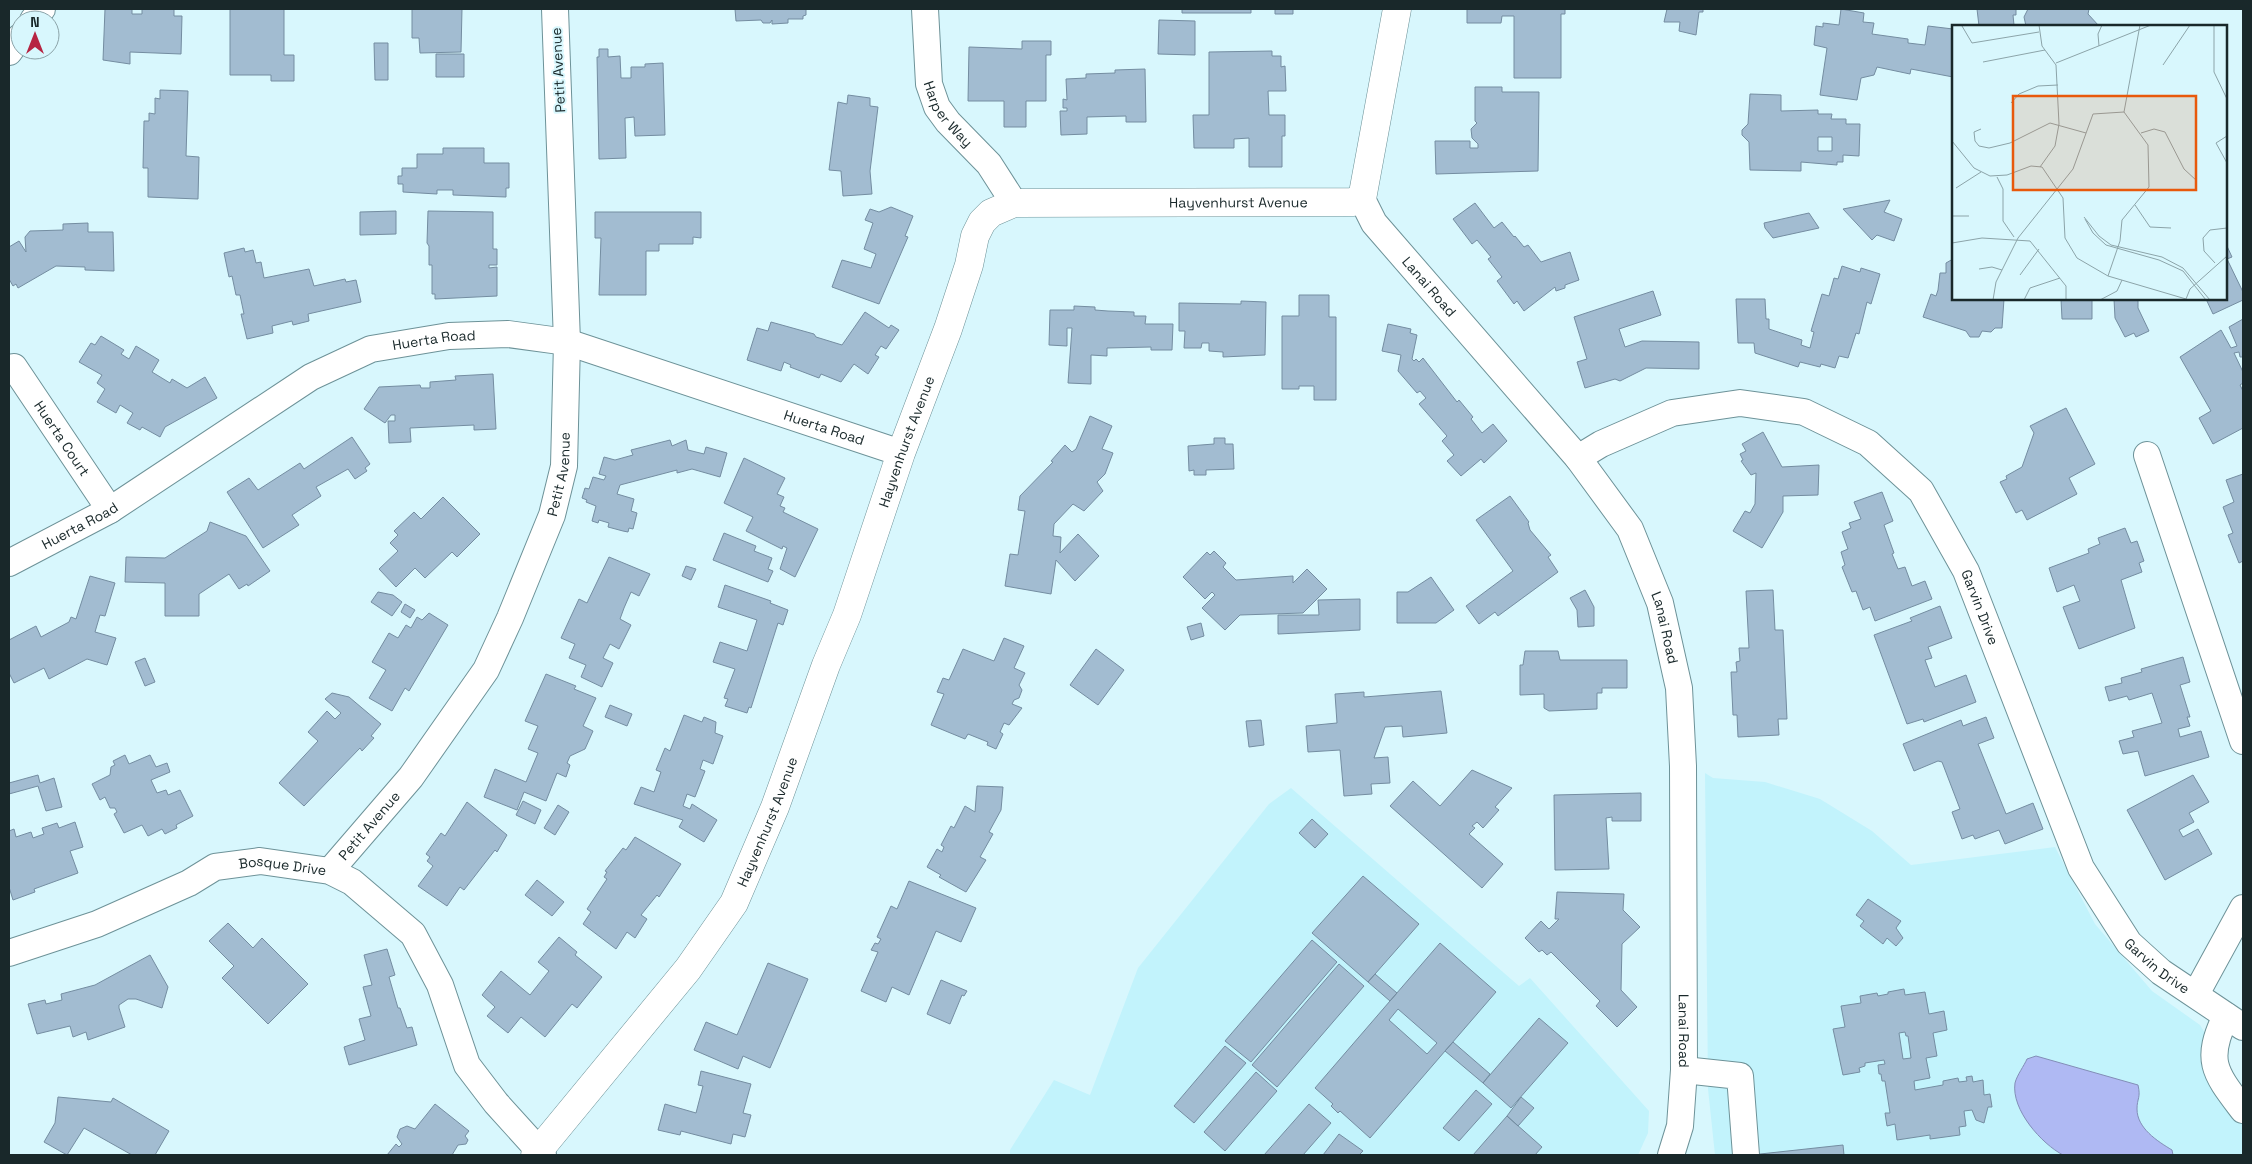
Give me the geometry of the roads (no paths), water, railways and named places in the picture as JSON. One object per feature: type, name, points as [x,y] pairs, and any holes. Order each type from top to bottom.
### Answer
[{"type":"main road","points":[[1362,199],[1397,9]]},
{"type":"main road","name":"Hayvenhurst Avenue","points":[[540,1154],[688,968],[734,903],[775,807],[826,665],[847,615],[902,453],[948,329],[969,265],[975,236],[982,222],[991,213],[1014,203],[1342,202],[1362,199]]},
{"type":"street","name":"Petit Avenue","points":[[330,871],[433,748],[486,670],[510,618],[552,515],[564,466],[567,342],[555,9]]},
{"type":"street","name":"Harper Way","points":[[925,9],[929,84],[937,107],[948,122],[989,164],[1014,203]]},
{"type":"street","name":"Lanai Road","points":[[1362,199],[1374,223],[1578,458],[1630,529],[1660,603],[1679,688],[1683,776],[1684,1070],[1680,1126],[1671,1155]]},
{"type":"street","name":"Huerta Road","points":[[9,563],[110,510],[311,377],[372,349],[449,336],[508,334],[567,342],[902,453]]},
{"type":"street","name":"Huerta Court","points":[[14,367],[110,510]]},
{"type":"street","name":"Garvin Drive","points":[[1578,458],[1601,444],[1672,413],[1740,403],[1804,412],[1868,443],[1921,491],[1966,571],[2081,868],[2099,898],[2129,943],[2161,972],[2235,1022]]},
{"type":"street","points":[[2147,455],[2243,741]]},
{"type":"street","name":"Bosque Drive","points":[[9,953],[97,924],[189,883],[215,866],[260,861],[330,871],[352,882],[413,934],[440,986],[467,1065],[496,1103],[540,1154]]},
{"type":"street","points":[[2196,994],[2243,908]]},
{"type":"street","points":[[2235,1022],[2216,1036],[2213,1058],[2223,1083],[2243,1110]]},
{"type":"street","points":[[1684,1070],[1740,1076],[1746,1155]]},
{"type":"water","points":[[2036,1056],[2138,1085],[2137,1109],[2140,1122],[2154,1138],[2172,1150],[2173,1155],[2063,1155],[2055,1150],[2030,1125],[2023,1115],[2015,1093],[2016,1080],[2027,1059]]}]
